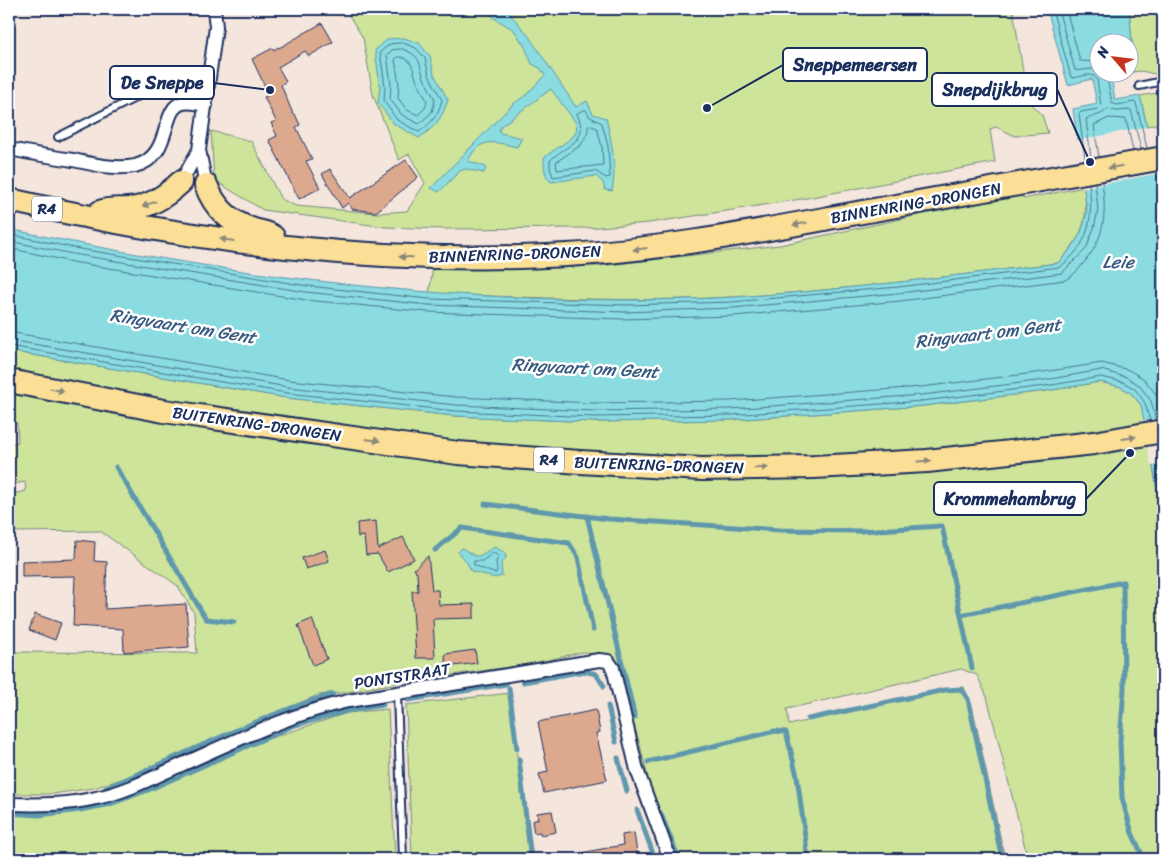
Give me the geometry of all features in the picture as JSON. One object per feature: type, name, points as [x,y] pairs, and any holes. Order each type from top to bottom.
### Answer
[{"type":"highway","name":"BINNENRING-DRONGEN","points":[[9,200],[86,217],[187,235],[288,248],[396,256],[512,258],[588,254],[722,239],[1163,158]]},
{"type":"highway","points":[[86,217],[110,208],[128,209],[142,207],[157,201],[171,192],[181,182]]},
{"type":"highway","points":[[206,185],[210,196],[226,215],[250,229],[269,234],[288,248]]},
{"type":"highway","name":"BUITENRING-DRONGEN","points":[[9,381],[164,411],[458,453],[702,469],[814,467],[927,461],[1094,443],[1163,431]]},
{"type":"street","points":[[206,185],[199,150],[216,27],[214,9]]},
{"type":"street","points":[[9,149],[97,165],[135,166],[155,154],[162,144],[170,114],[175,106],[181,103],[206,105]]},
{"type":"street","points":[[181,182],[199,150]]},
{"type":"street","name":"PONTSTRAAT","points":[[9,804],[52,805],[97,798],[132,786],[237,740],[319,708],[348,701],[598,660],[608,660],[613,668],[637,770],[670,859]]},
{"type":"lane","points":[[58,137],[186,72],[211,72]]},
{"type":"lane","points":[[1139,86],[1163,81]]},
{"type":"lane","points":[[397,694],[404,859]]},
{"type":"green space","points":[[345,9],[1013,9],[1028,102],[1042,115],[1048,133],[1015,136],[996,127],[990,129],[995,162],[807,198],[649,223],[586,228],[444,229],[385,227],[263,210],[214,180],[211,131],[251,141],[281,199],[296,206],[376,213],[407,211],[425,183],[409,154],[399,160],[373,95],[363,38]]},
{"type":"green space","points":[[1129,9],[1163,9],[1163,74],[1140,71],[1140,32],[1131,32]]},
{"type":"green space","points":[[1163,92],[1163,123],[1147,126],[1140,96]]},
{"type":"green space","points":[[1084,187],[1085,210],[1082,229],[1073,245],[1058,263],[854,287],[693,299],[543,298],[429,294],[433,267],[599,266],[780,245],[1022,193],[1023,199]]},
{"type":"green space","points":[[9,351],[287,398],[455,416],[594,422],[731,420],[923,406],[1046,391],[1100,382],[1121,387],[1131,393],[1141,405],[1163,525],[1163,859],[1028,859],[987,697],[977,675],[961,669],[787,709],[789,725],[924,693],[964,687],[972,705],[1005,859],[678,859],[649,783],[615,659],[583,652],[530,664],[318,695],[128,777],[94,788],[52,794],[9,794],[9,652],[197,653],[194,613],[178,586],[100,531],[9,532],[9,492],[12,494],[26,491],[25,482],[12,484],[12,480],[9,480],[9,444],[18,442],[17,423],[9,423]]},
{"type":"green space","points":[[510,693],[529,859],[412,859],[406,705]]},
{"type":"green space","points":[[388,709],[395,859],[9,859],[9,813],[56,812],[123,800],[262,741],[347,713]]},
{"type":"water","points":[[487,9],[506,9],[528,35],[576,107],[587,101],[593,114],[606,118],[614,164],[612,191],[605,190],[603,183],[596,176],[551,182],[547,177],[544,158],[572,137],[577,128],[576,123],[551,89],[501,126],[499,131],[501,133],[522,138],[517,147],[495,143],[483,144],[473,153],[468,161],[486,167],[484,173],[466,169],[460,171],[439,192],[431,188],[512,105],[526,95],[545,75],[540,68],[532,64],[525,47],[514,30],[494,18]]},
{"type":"water","points":[[1047,9],[1129,9],[1131,32],[1090,32],[1090,80],[1068,85]]},
{"type":"water","points":[[404,38],[419,43],[430,56],[434,74],[448,100],[437,122],[419,138],[394,124],[378,103],[380,86],[375,50],[388,39]]},
{"type":"water","points":[[1093,82],[1112,82],[1115,100],[1140,96],[1158,173],[1163,185],[1163,525],[1141,405],[1131,393],[1121,387],[1100,382],[1046,391],[923,406],[731,420],[594,422],[455,416],[287,398],[9,351],[9,229],[161,258],[315,281],[469,295],[547,299],[625,300],[734,297],[842,288],[1058,263],[1077,240],[1087,211],[1073,109],[1097,104]]},
{"type":"water","points":[[495,547],[505,553],[506,558],[501,563],[502,576],[498,577],[490,577],[472,572],[458,552],[462,548],[475,556],[479,556]]},
{"type":"pier","points":[[1149,126],[1161,173],[1082,188],[1075,141]]},
{"type":"pier","points":[[1163,417],[1163,464],[1151,466],[1142,421]]},
{"type":"building","points":[[322,23],[333,42],[309,56],[305,51],[278,67],[286,81],[281,85],[293,114],[295,114],[300,125],[296,127],[312,159],[306,161],[320,188],[299,199],[269,140],[277,136],[271,123],[276,121],[264,97],[269,95],[252,59],[273,48],[274,50],[279,48]]},
{"type":"building","points":[[406,160],[418,177],[376,212],[352,209],[348,203],[342,208],[322,174],[330,169],[350,198]]},
{"type":"building","points":[[376,521],[378,549],[403,537],[414,559],[388,572],[378,554],[366,555],[364,536],[358,537],[357,523]]},
{"type":"building","points":[[77,540],[95,542],[94,561],[107,562],[105,609],[186,604],[189,647],[124,652],[123,629],[73,626],[75,576],[22,577],[22,561],[76,559]]},
{"type":"building","points":[[325,550],[329,561],[306,569],[302,558]]},
{"type":"building","points":[[428,556],[432,590],[438,590],[439,605],[474,604],[474,618],[433,619],[435,658],[416,658],[412,591],[418,591],[417,573],[414,569]]},
{"type":"building","points":[[35,614],[61,623],[55,640],[29,630]]},
{"type":"building","points":[[312,619],[327,659],[313,665],[298,625]]},
{"type":"building","points":[[475,650],[477,663],[446,667],[445,654]]},
{"type":"building","points":[[596,710],[600,732],[596,733],[607,780],[544,793],[539,774],[548,772],[538,722]]},
{"type":"building","points":[[552,811],[556,832],[541,835],[540,832],[534,833],[532,821],[538,819],[537,813]]},
{"type":"building","points":[[634,833],[638,859],[582,859],[581,853],[623,845],[622,835]]},
{"type":"waterway","points":[[116,467],[206,619],[234,622]]},
{"type":"waterway","points":[[485,504],[609,519],[780,530],[861,531],[942,526],[972,668]]},
{"type":"waterway","points":[[587,516],[635,718]]},
{"type":"waterway","points":[[435,550],[462,528],[569,543],[578,557],[593,630]]},
{"type":"waterway","points":[[961,615],[1123,582],[1124,689],[1120,740],[1122,798],[1132,833],[1144,859]]},
{"type":"waterway","points":[[523,682],[584,671],[596,674],[604,686]]},
{"type":"waterway","points":[[408,700],[506,684]]},
{"type":"waterway","points":[[509,688],[517,749]]},
{"type":"waterway","points":[[808,719],[945,690],[961,689],[968,699],[1002,859]]},
{"type":"waterway","points":[[106,788],[275,714],[333,694]]},
{"type":"waterway","points":[[9,813],[39,815],[110,804],[148,790],[295,725],[347,711],[383,705]]},
{"type":"waterway","points":[[608,706],[616,742]]},
{"type":"waterway","points":[[648,762],[775,731],[786,732],[797,776],[808,859]]},
{"type":"waterway","points":[[618,758],[627,791]]},
{"type":"waterway","points":[[519,759],[531,859]]},
{"type":"waterway","points":[[637,810],[655,859]]},
{"type":"waterway","points":[[660,812],[679,859]]},
{"type":"place","name":"De Sneppe","points":[[270,90]]},
{"type":"place","name":"Sneppemeersen","points":[[707,108]]},
{"type":"place","name":"Snepdijkbrug","points":[[1090,162]]},
{"type":"place","name":"Krommehambrug","points":[[1130,453]]},
{"type":"water label","name":"Leie","points":[[1118,262]]},
{"type":"water label","name":"Ringvaart om Gent","points":[[183,326]]},
{"type":"water label","name":"Ringvaart om Gent","points":[[988,333]]},
{"type":"water label","name":"Ringvaart om Gent","points":[[585,368]]}]
